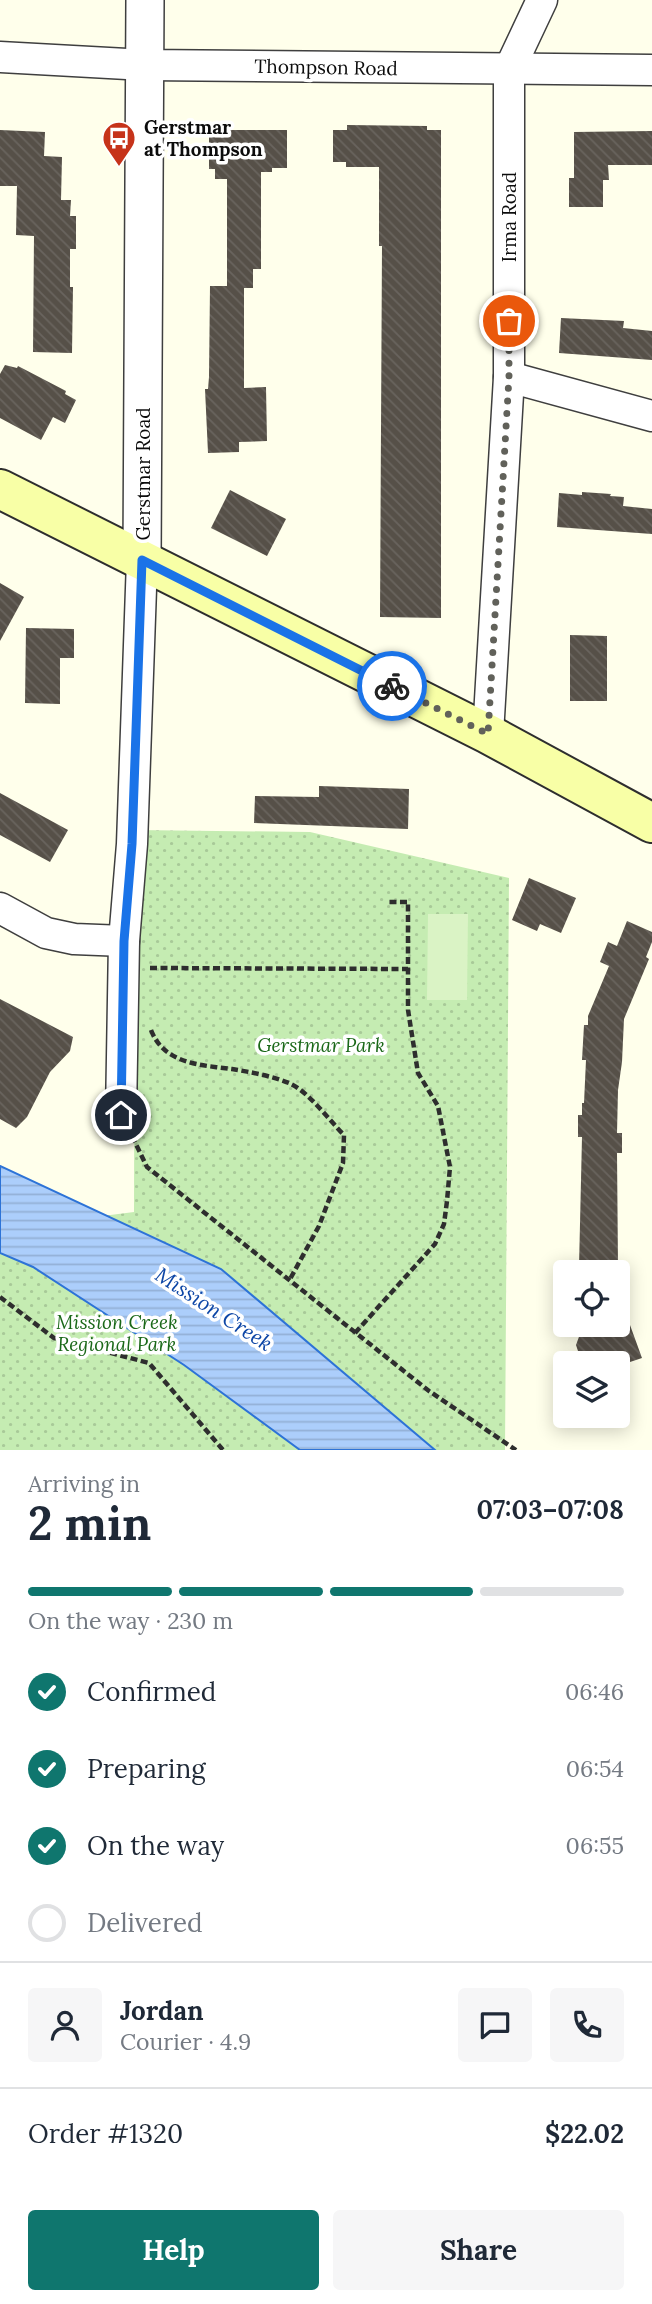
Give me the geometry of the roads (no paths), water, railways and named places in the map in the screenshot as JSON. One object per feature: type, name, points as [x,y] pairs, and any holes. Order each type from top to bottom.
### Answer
[{"type":"main road","points":[[0,489],[488,734],[652,823]]},
{"type":"street","name":"Gerstmar Road","points":[[121,1115],[124,941],[132,844],[142,560],[145,0]]},
{"type":"street","name":"Irma Road","points":[[488,734],[509,377],[509,70],[542,0]]},
{"type":"street","name":"Thompson Road","points":[[0,57],[145,65],[652,70]]},
{"type":"street","points":[[509,377],[652,416]]},
{"type":"street","points":[[0,908],[46,933],[74,939],[124,941]]},
{"type":"water","name":"Mission Creek","points":[[0,1166],[221,1269],[435,1450],[300,1450],[184,1365],[33,1267],[0,1253]]},
{"type":"place","name":"Gerstmar at Thompson","points":[[119,168]]},
{"type":"park label","name":"Gerstmar Park","points":[[321,1045]]},
{"type":"park label","name":"Mission Creek Regional Park","points":[[117,1333]]}]
